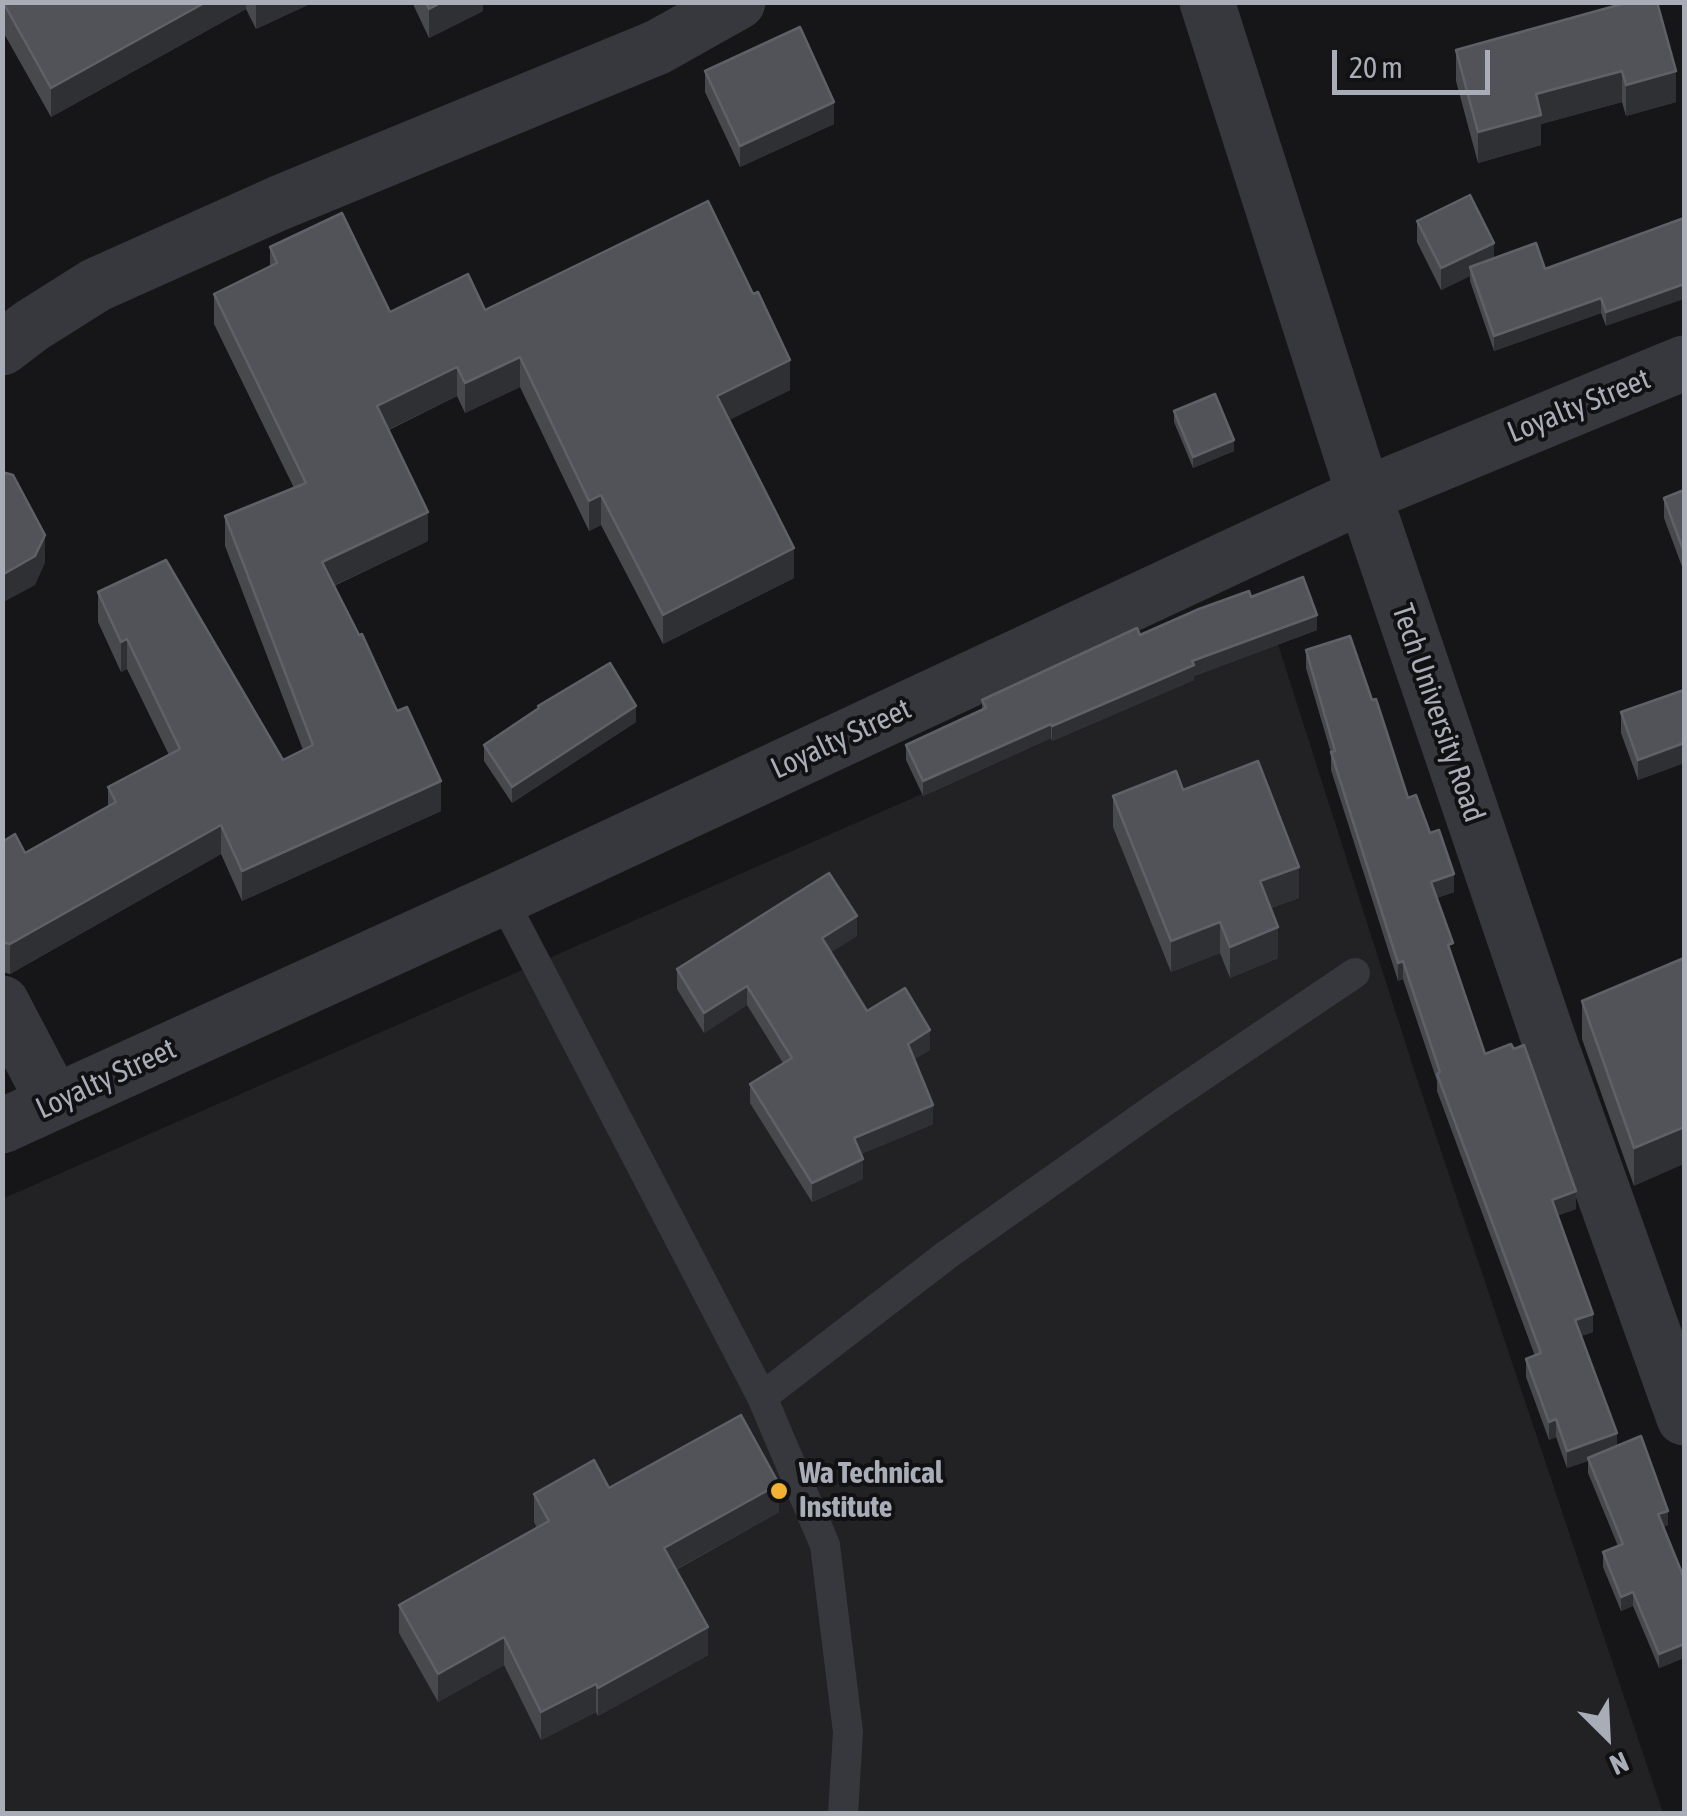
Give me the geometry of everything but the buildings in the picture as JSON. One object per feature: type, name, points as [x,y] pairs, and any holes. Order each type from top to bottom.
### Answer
[{"type":"street","points":[[2,348],[96,284],[279,203],[658,46],[738,2]]},
{"type":"street","name":"Tech University Road","points":[[1207,2],[1364,494],[1550,1043],[1684,1418]]},
{"type":"street","name":"Loyalty Street","points":[[2,1126],[502,898],[1364,494],[1684,364]]},
{"type":"street","points":[[2,1003],[54,1102]]},
{"type":"lane","points":[[502,898],[762,1398],[825,1545],[848,1732],[843,1814]]},
{"type":"lane","points":[[762,1398],[948,1254],[1355,973]]},
{"type":"shaded area","name":"Wa Technical Institute","points":[[1276,638],[1416,1076],[1663,1813],[3,1813],[2,1199]]},
{"type":"place","name":"Wa Technical Institute","points":[[779,1491]]}]
